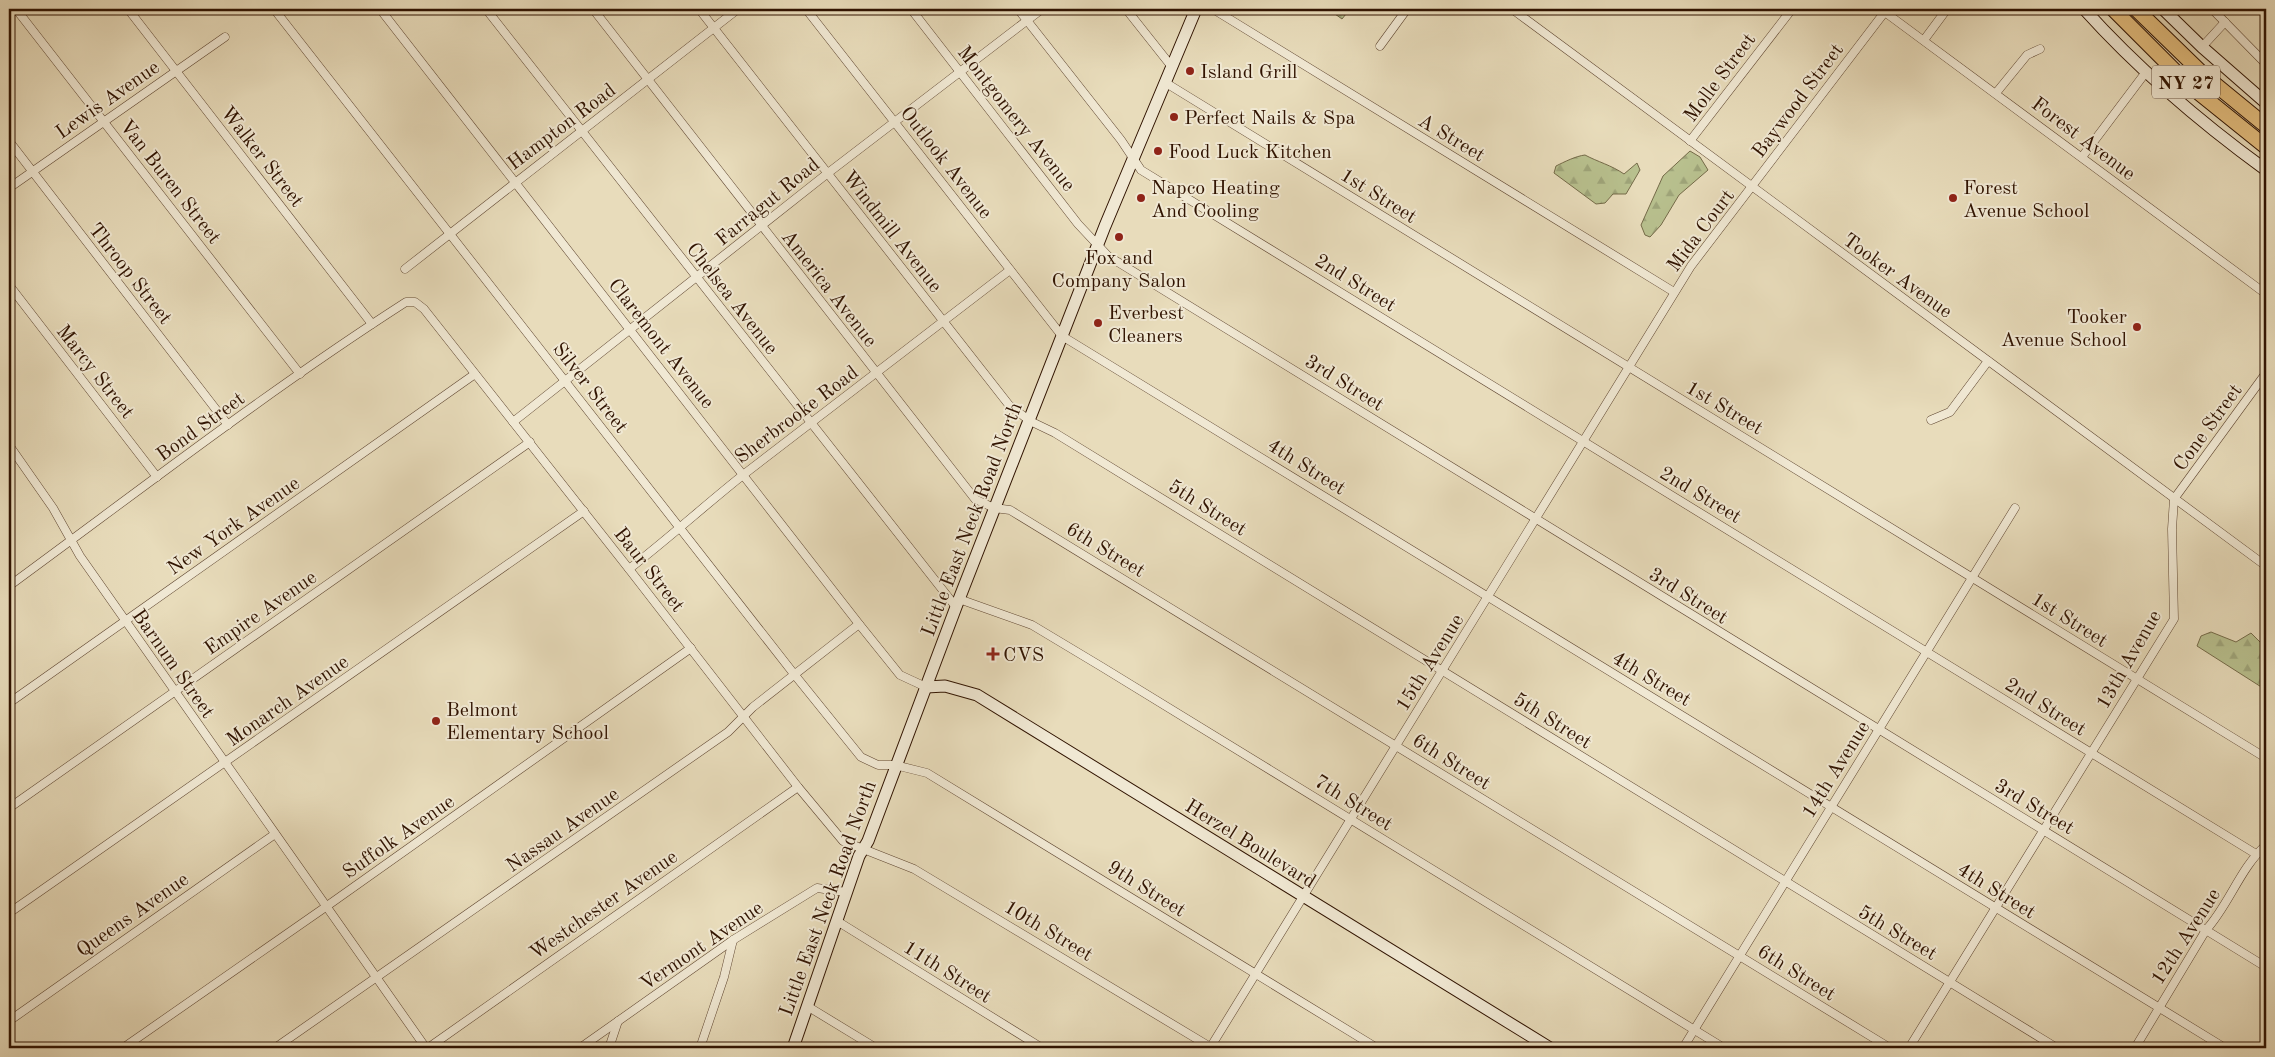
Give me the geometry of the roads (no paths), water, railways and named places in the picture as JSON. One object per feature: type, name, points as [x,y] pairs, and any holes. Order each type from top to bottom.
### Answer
[{"type":"highway","name":"NY 27","points":[[2113,9],[2189,84],[2266,148]]},
{"type":"highway","name":"NY 27","points":[[2136,9],[2205,76],[2266,126]]},
{"type":"main road","name":"Little East Neck Road North","points":[[793,1048],[859,856],[864,849],[994,508],[1062,336],[1133,158],[1196,9]]},
{"type":"main road","points":[[2084,9],[2146,72],[2193,114],[2266,170]]},
{"type":"main road","points":[[2163,9],[2202,47],[2266,103]]},
{"type":"main road","name":"Herzel Boulevard","points":[[926,687],[945,686],[976,695],[1303,898],[1550,1048]]},
{"type":"street","name":"Van Buren Street","points":[[16,9],[300,374]]},
{"type":"street","name":"Walker Street","points":[[128,9],[372,324]]},
{"type":"street","name":"Silver Street","points":[[274,9],[861,757],[878,765],[895,765]]},
{"type":"street","name":"Claremont Avenue","points":[[380,9],[900,675],[926,687]]},
{"type":"street","name":"Chelsea Avenue","points":[[486,9],[810,424],[958,603]]},
{"type":"street","name":"America Avenue","points":[[593,9],[975,498],[994,508]]},
{"type":"street","name":"Windmill Avenue","points":[[699,9],[1009,405],[1030,421]]},
{"type":"street","name":"Hampton Road","points":[[406,270],[581,130],[649,80],[738,9]]},
{"type":"street","name":"Outlook Avenue","points":[[806,9],[1062,336]]},
{"type":"street","name":"Montgomery Avenue","points":[[912,9],[1098,246]]},
{"type":"street","name":"2nd Street","points":[[1018,9],[1121,140],[1141,170],[2256,854]]},
{"type":"street","name":"Farragut Road","points":[[513,422],[828,173],[1042,9]]},
{"type":"street","points":[[1126,9],[1172,67]]},
{"type":"street","name":"A Street","points":[[1213,9],[1674,292]]},
{"type":"street","points":[[1380,46],[1407,9]]},
{"type":"street","name":"Tooker Avenue","points":[[1512,9],[2266,566]]},
{"type":"street","name":"Molle Street","points":[[1690,142],[1792,9]]},
{"type":"street","points":[[1924,40],[1947,9]]},
{"type":"street","points":[[2212,9],[2266,64]]},
{"type":"street","name":"Forest Avenue","points":[[1884,10],[2266,294]]},
{"type":"street","name":"Baywood Street","points":[[1752,187],[1884,10]]},
{"type":"street","points":[[2202,47],[2225,22]]},
{"type":"street","name":"Lewis Avenue","points":[[9,188],[225,37]]},
{"type":"street","points":[[1996,93],[2027,55],[2040,49]]},
{"type":"street","points":[[2082,157],[2146,72]]},
{"type":"street","name":"1st Street","points":[[1166,83],[2266,758]]},
{"type":"street","name":"Throop Street","points":[[9,141],[228,426]]},
{"type":"street","name":"Mida Court","points":[[1674,292],[1690,266],[1752,187]]},
{"type":"street","name":"3rd Street","points":[[1098,246],[1108,256],[2266,967]]},
{"type":"street","name":"Sherbrooke Road","points":[[629,569],[743,475],[1010,270]]},
{"type":"street","name":"Marcy Street","points":[[9,285],[157,477]]},
{"type":"street","name":"15th Avenue","points":[[1211,1048],[1674,292]]},
{"type":"street","name":"Bond Street","points":[[9,586],[300,374],[406,302],[415,302]]},
{"type":"street","name":"Baur Street","points":[[415,302],[424,309],[530,442],[798,787],[843,841],[864,849]]},
{"type":"street","name":"4th Street","points":[[1062,336],[2225,1048]]},
{"type":"street","points":[[1932,420],[1950,412],[1988,362]]},
{"type":"street","name":"Cone Street","points":[[2174,499],[2266,373]]},
{"type":"street","name":"New York Avenue","points":[[9,703],[476,374]]},
{"type":"street","name":"5th Street","points":[[1030,421],[1055,432],[2057,1048]]},
{"type":"street","name":"Empire Avenue","points":[[9,808],[530,442]]},
{"type":"street","name":"Barnum Street","points":[[9,445],[53,508],[71,541],[125,621],[427,1048]]},
{"type":"street","name":"13th Avenue","points":[[1909,1048],[2035,842],[2045,831],[2174,619],[2172,529],[2174,499]]},
{"type":"street","name":"6th Street","points":[[994,508],[1010,510],[1890,1048]]},
{"type":"street","name":"14th Avenue","points":[[1683,1048],[1830,806],[1879,730],[2015,508]]},
{"type":"street","name":"Monarch Avenue","points":[[9,913],[584,512]]},
{"type":"street","name":"7th Street","points":[[958,603],[1032,625],[1724,1048]]},
{"type":"street","name":"Nassau Avenue","points":[[275,1048],[728,732],[752,708],[859,624]]},
{"type":"street","name":"Suffolk Avenue","points":[[122,1048],[327,906],[690,648]]},
{"type":"street","name":"9th Street","points":[[895,765],[927,773],[1377,1048]]},
{"type":"street","name":"Westchester Avenue","points":[[427,1048],[798,787]]},
{"type":"street","name":"Queens Avenue","points":[[9,1021],[275,834]]},
{"type":"street","name":"12th Avenue","points":[[2134,1048],[2206,930],[2215,920],[2256,854],[2266,845]]},
{"type":"street","name":"10th Street","points":[[864,849],[914,869],[1211,1048]]},
{"type":"street","name":"Vermont Avenue","points":[[580,1048],[733,940],[817,888],[846,892]]},
{"type":"street","name":"11th Street","points":[[837,921],[1042,1048]]},
{"type":"street","points":[[700,1048],[724,977],[733,940]]},
{"type":"street","points":[[807,1006],[876,1048]]},
{"type":"street","points":[[609,1048],[618,1021]]},
{"type":"place","name":"Island Grill","points":[[1190,71]]},
{"type":"place","name":"Perfect Nails & Spa","points":[[1174,117]]},
{"type":"place","name":"Food Luck Kitchen","points":[[1158,151]]},
{"type":"place","name":"Napco Heating And Cooling","points":[[1141,198]]},
{"type":"place","name":"Forest Avenue School","points":[[1953,198]]},
{"type":"place","name":"Fox and Company Salon","points":[[1119,237]]},
{"type":"place","name":"Everbest Cleaners","points":[[1098,323]]},
{"type":"place","name":"Tooker Avenue School","points":[[2137,327]]},
{"type":"place","name":"CVS","points":[[993,654]]},
{"type":"place","name":"Belmont Elementary School","points":[[436,721]]}]
